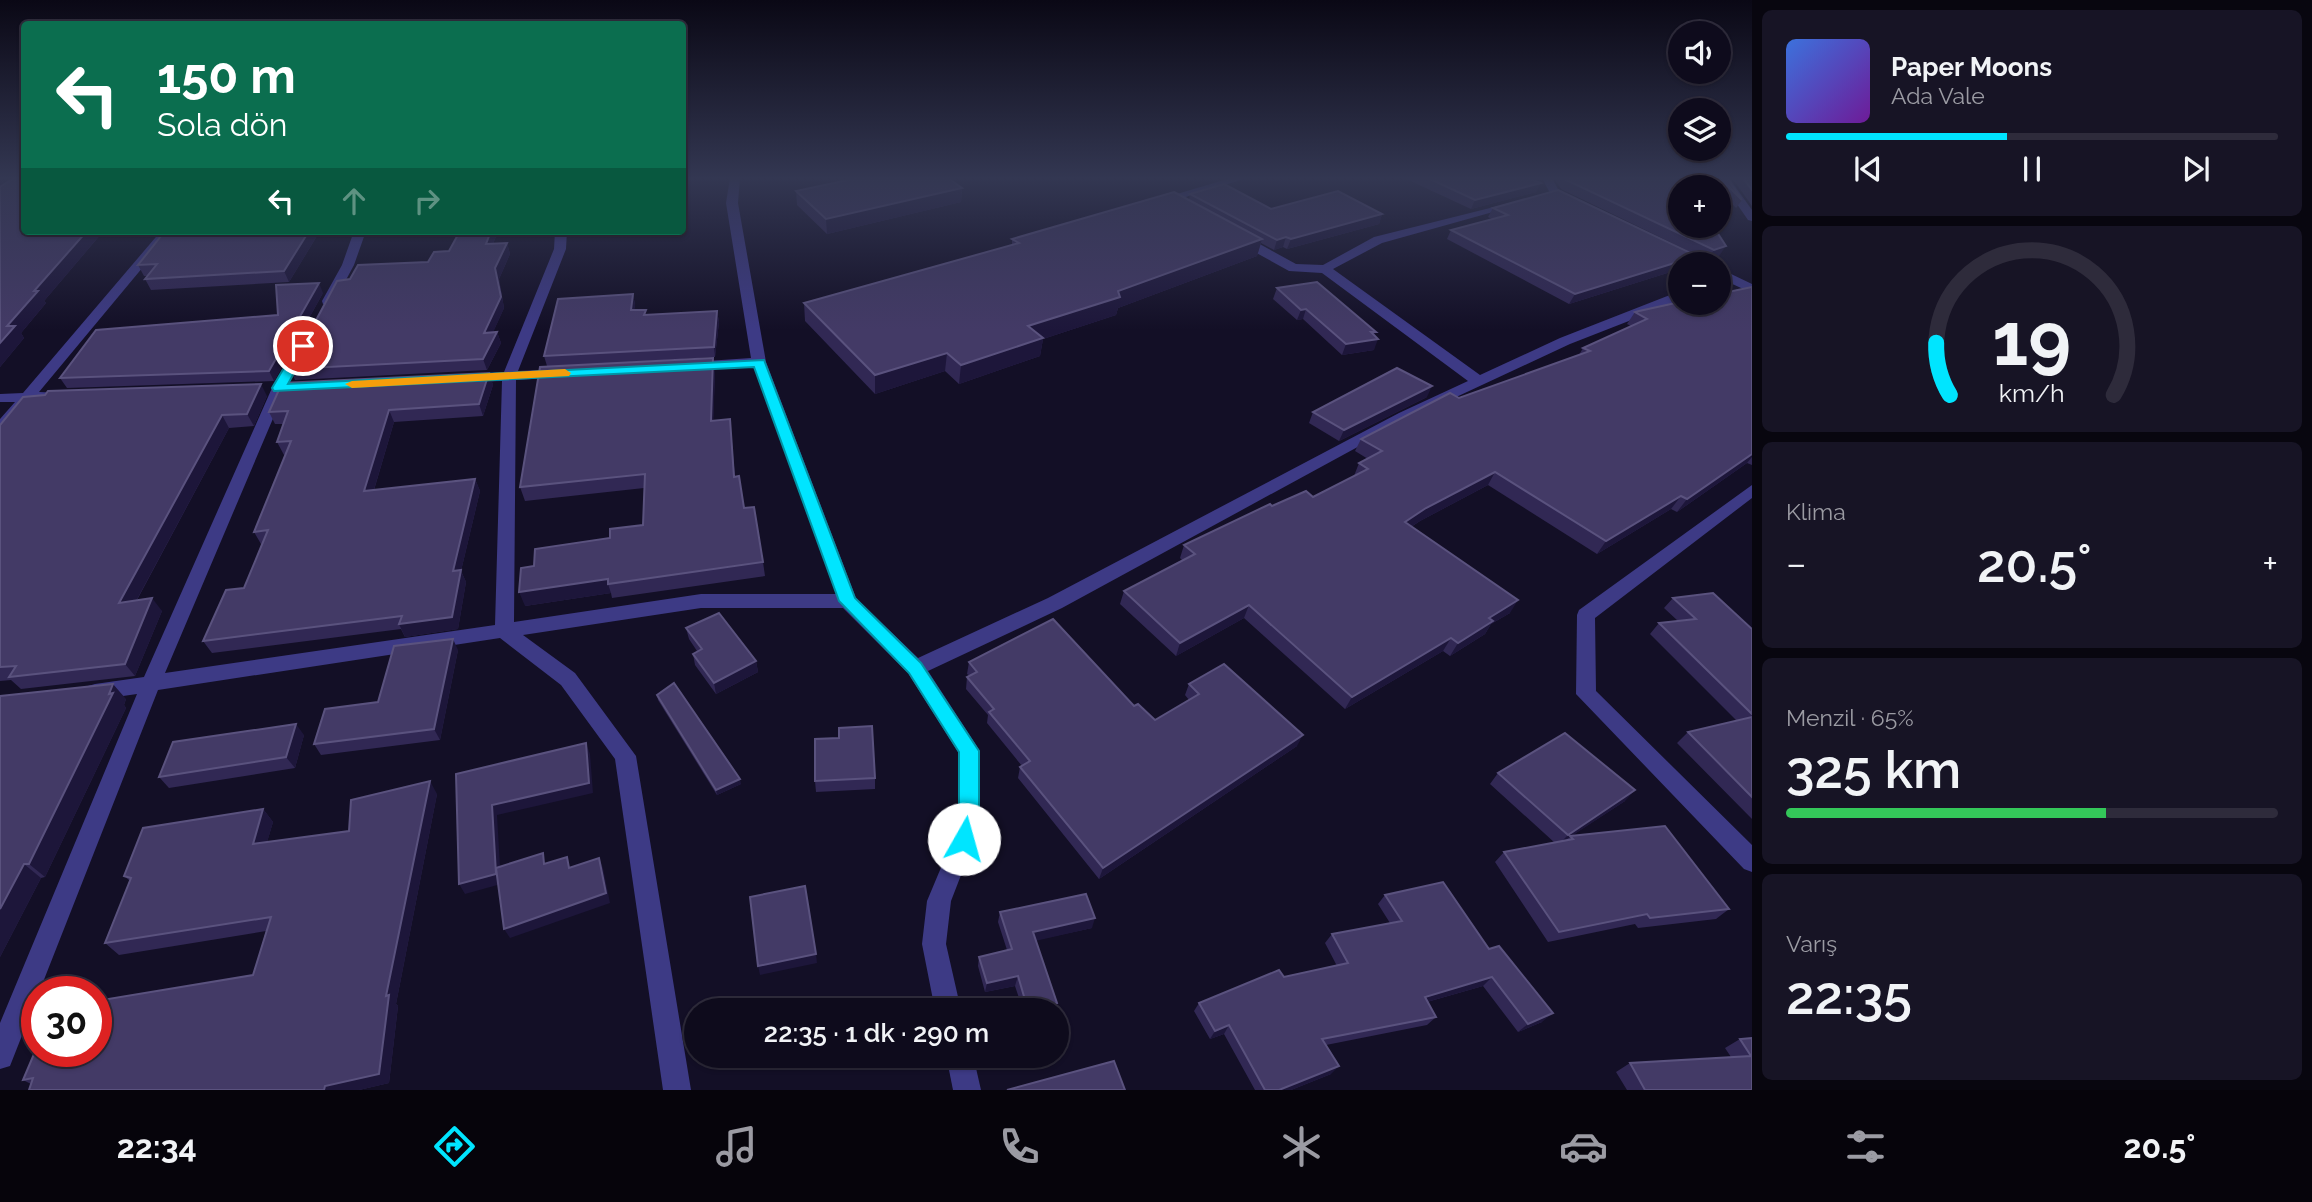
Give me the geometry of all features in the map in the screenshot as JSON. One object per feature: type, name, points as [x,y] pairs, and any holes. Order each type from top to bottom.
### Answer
[{"type":"street","points":[[736,229],[759,362],[848,601],[915,668],[969,751],[969,807],[964,839],[939,901],[934,944],[945,998]]},
{"type":"street","points":[[1224,230],[1293,268],[1325,269],[1378,240],[1415,229]]},
{"type":"street","points":[[0,429],[164,235]]},
{"type":"street","points":[[322,313],[348,265],[359,235]]},
{"type":"street","points":[[503,631],[509,376],[560,249],[561,235]]},
{"type":"street","points":[[1666,246],[1678,252]]},
{"type":"street","points":[[1325,269],[1478,381]]},
{"type":"street","points":[[1731,276],[1752,277]]},
{"type":"street","points":[[1731,280],[1752,289]]},
{"type":"street","points":[[915,668],[1055,603],[1404,416],[1565,341],[1668,301]]},
{"type":"street","points":[[0,1056],[150,686],[279,388],[309,335]]},
{"type":"street","points":[[676,367],[759,362]]},
{"type":"street","points":[[455,379],[579,372]]},
{"type":"street","points":[[0,398],[66,395]]},
{"type":"street","points":[[1752,490],[1586,615],[1586,694],[1752,861]]},
{"type":"street","points":[[82,693],[150,686],[702,601],[848,601]]},
{"type":"street","points":[[503,631],[568,679],[625,756],[677,1090]]},
{"type":"street","points":[[961,1068],[967,1090]]},
{"type":"building","points":[[0,229],[21,229],[21,235],[83,235],[34,291],[38,291],[7,326],[15,326],[0,343]]},
{"type":"building","points":[[1047,229],[1243,229],[1262,239],[1118,291],[1120,297],[1028,326],[1043,338],[961,365],[947,353],[875,375],[804,303],[1019,243],[1012,239]]},
{"type":"building","points":[[1256,229],[1328,229],[1291,239],[1286,237],[1277,240]]},
{"type":"building","points":[[1640,229],[1689,252],[1668,252],[1668,265],[1575,294],[1451,230]]},
{"type":"building","points":[[162,235],[306,235],[284,271],[145,279],[157,264],[138,265]]},
{"type":"building","points":[[458,235],[489,235],[486,244],[507,243],[495,268],[501,297],[484,333],[497,332],[483,359],[290,369],[337,281],[350,279],[358,265],[428,262],[434,252],[449,251]]},
{"type":"building","points":[[1689,238],[1721,238],[1726,246],[1714,250]]},
{"type":"building","points":[[1317,282],[1376,332],[1371,332],[1378,339],[1346,344],[1277,288]]},
{"type":"building","points":[[319,283],[269,371],[60,378],[96,330],[278,315],[276,285]]},
{"type":"building","points":[[1752,287],[1752,454],[1687,499],[1681,496],[1606,541],[1495,472],[1426,508],[1405,522],[1518,600],[1489,618],[1493,621],[1458,643],[1451,638],[1352,697],[1249,605],[1180,643],[1124,591],[1195,554],[1184,545],[1270,504],[1272,506],[1306,491],[1313,497],[1368,469],[1359,463],[1382,451],[1361,439],[1450,393],[1459,398],[1590,351],[1583,348],[1647,319],[1635,312],[1668,305],[1668,315],[1731,315],[1731,291]]},
{"type":"building","points":[[633,294],[631,310],[646,310],[644,315],[717,311],[714,347],[544,356],[558,299]]},
{"type":"building","points":[[713,358],[711,421],[730,419],[734,477],[739,476],[744,508],[754,507],[763,562],[608,584],[608,579],[519,592],[521,568],[534,566],[535,549],[610,538],[610,529],[643,525],[645,474],[520,487],[540,367]]},
{"type":"building","points":[[1397,368],[1432,386],[1344,430],[1313,412]]},
{"type":"building","points":[[489,373],[479,404],[389,410],[364,491],[475,479],[453,571],[461,570],[452,617],[399,624],[402,616],[203,641],[226,590],[244,588],[268,530],[254,532],[291,441],[277,442],[288,411],[269,412],[282,383]]},
{"type":"building","points":[[261,384],[247,414],[222,415],[119,603],[152,598],[125,664],[9,677],[16,666],[0,667],[0,425],[23,397],[45,395],[48,391]]},
{"type":"building","points":[[1713,593],[1752,629],[1752,714],[1659,623],[1696,619],[1673,598]]},
{"type":"building","points":[[719,613],[756,661],[714,683],[693,654],[702,649],[686,628]]},
{"type":"building","points":[[1053,619],[1134,706],[1138,704],[1155,720],[1199,694],[1189,684],[1224,664],[1303,735],[1103,868],[1020,767],[1030,761],[989,712],[994,709],[967,677],[977,672],[969,662]]},
{"type":"building","points":[[453,639],[434,729],[314,744],[325,709],[378,702],[394,646]]},
{"type":"building","points":[[674,683],[740,779],[716,790],[657,695]]},
{"type":"building","points":[[113,684],[109,694],[113,693],[29,864],[24,864],[0,909],[0,696]]},
{"type":"building","points":[[1752,717],[1752,797],[1688,732]]},
{"type":"building","points":[[296,724],[286,757],[159,777],[173,742]]},
{"type":"building","points":[[872,726],[875,778],[815,781],[815,739],[839,738],[839,728]]},
{"type":"building","points":[[1565,733],[1635,790],[1568,835],[1498,773]]},
{"type":"building","points":[[586,743],[589,783],[492,805],[496,874],[459,884],[456,774]]},
{"type":"building","points":[[430,781],[386,996],[389,995],[379,1074],[325,1086],[324,1090],[29,1090],[33,1078],[23,1080],[29,1067],[112,1067],[112,998],[253,975],[271,917],[105,943],[131,878],[124,876],[143,828],[263,809],[253,844],[349,831],[351,800]]},
{"type":"building","points":[[1665,826],[1729,909],[1650,918],[1647,914],[1559,932],[1504,852],[1573,839],[1570,836]]},
{"type":"building","points":[[543,853],[544,864],[567,857],[569,868],[599,858],[606,893],[504,929],[496,868]]},
{"type":"building","points":[[1443,882],[1489,949],[1499,946],[1553,1013],[1528,1024],[1492,977],[1425,997],[1436,1017],[1322,1039],[1339,1066],[1279,1090],[1265,1090],[1229,1025],[1215,1031],[1199,1003],[1279,970],[1284,977],[1348,963],[1332,934],[1402,921],[1385,895]]},
{"type":"building","points":[[805,886],[816,954],[758,966],[750,897]]},
{"type":"building","points":[[1086,894],[1095,918],[1033,932],[1055,998],[1024,998],[1018,976],[987,983],[979,957],[1012,949],[1000,912]]},
{"type":"building","points":[[1752,1038],[1752,1090],[1645,1090],[1630,1063],[1751,1056],[1740,1039]]},
{"type":"building","points":[[1114,1061],[1125,1090],[1007,1090]]},
{"type":"slow traffic","points":[[352,384],[565,373]]},
{"type":"route","points":[[303,346],[279,388],[759,362],[848,601],[915,668],[969,751],[969,807],[964,839]]}]
